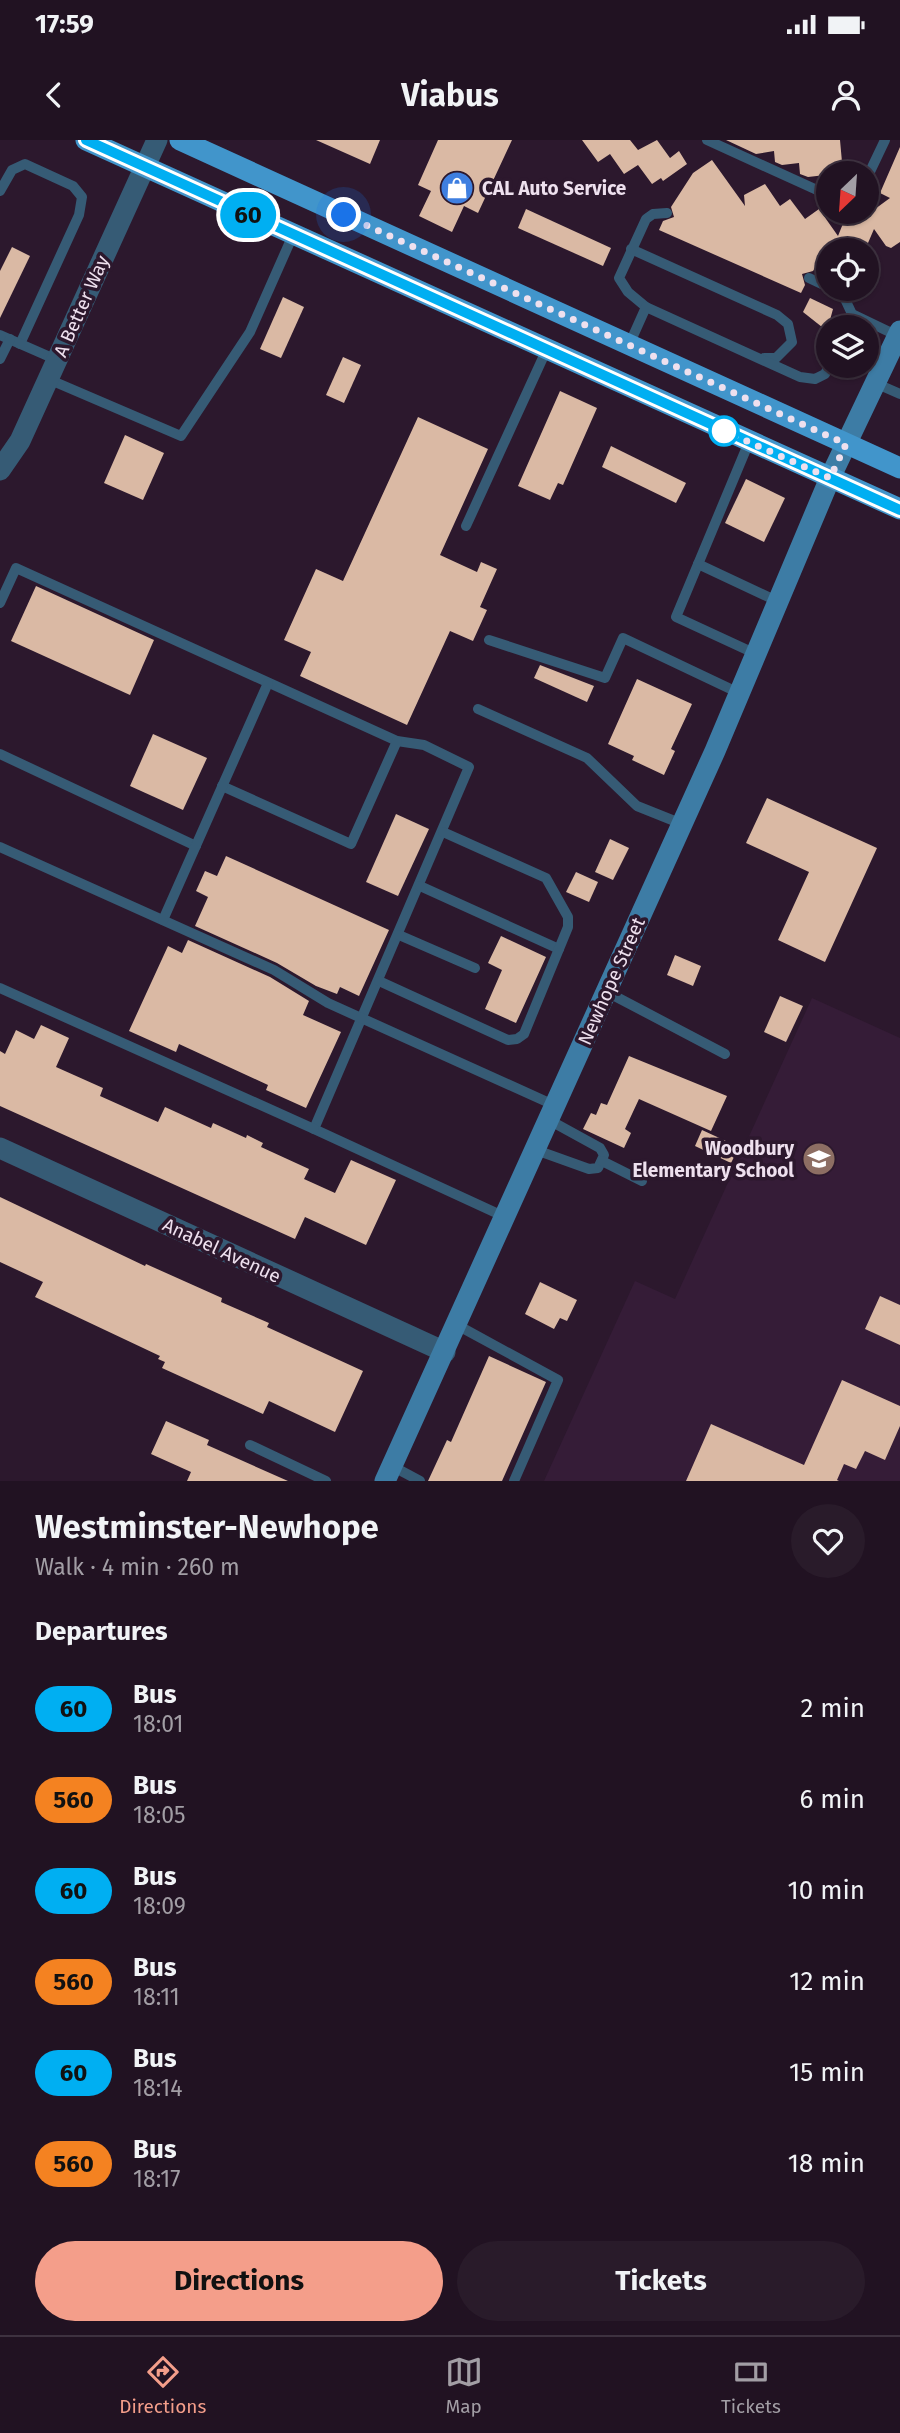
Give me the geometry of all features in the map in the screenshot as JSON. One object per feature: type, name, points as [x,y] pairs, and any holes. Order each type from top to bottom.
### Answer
[{"type":"main road","points":[[86,140],[546,351],[900,509]]},
{"type":"main road","points":[[180,140],[900,468]]},
{"type":"street","name":"A Better Way","points":[[3,458],[20,441],[157,140]]},
{"type":"street","name":"Newhope Street","points":[[388,1474],[682,824],[830,478],[899,333]]},
{"type":"street","name":"Anabel Avenue","points":[[0,1148],[445,1352]]},
{"type":"lane","points":[[707,140],[816,190]]},
{"type":"lane","points":[[875,161],[885,140]]},
{"type":"lane","points":[[0,191],[12,170],[26,164],[74,186],[82,197],[79,215],[0,359]]},
{"type":"lane","points":[[667,213],[653,214],[646,219],[631,249],[620,278],[628,292],[646,307],[800,377],[817,378]]},
{"type":"lane","points":[[10,339],[52,370],[181,436],[250,332],[293,236]]},
{"type":"lane","points":[[631,249],[777,315],[788,324],[792,342],[787,350],[776,358],[760,358]]},
{"type":"lane","points":[[809,278],[816,281]]},
{"type":"lane","points":[[846,301],[852,314],[899,333]]},
{"type":"lane","points":[[629,345],[646,307]]},
{"type":"lane","points":[[466,526],[546,351]]},
{"type":"lane","points":[[875,383],[900,394]]},
{"type":"lane","points":[[749,442],[676,617],[756,654]]},
{"type":"lane","points":[[698,565],[778,601]]},
{"type":"lane","points":[[0,603],[16,568],[397,741],[424,745],[470,767],[314,1129]]},
{"type":"lane","points":[[489,640],[605,678],[623,638],[739,693]]},
{"type":"lane","points":[[163,920],[268,683]]},
{"type":"lane","points":[[478,709],[587,758],[637,806],[682,824]]},
{"type":"lane","points":[[222,786],[351,844],[397,741]]},
{"type":"lane","points":[[0,754],[196,845]]},
{"type":"lane","points":[[379,981],[508,1040],[517,1039],[524,1034],[559,948],[568,917],[545,878],[443,832]]},
{"type":"lane","points":[[0,847],[274,970],[328,1003],[552,1113],[600,1148],[604,1155],[598,1168],[589,1169],[536,1150]]},
{"type":"lane","points":[[420,886],[559,948]]},
{"type":"lane","points":[[399,935],[475,968]]},
{"type":"lane","points":[[0,988],[505,1217]]},
{"type":"lane","points":[[607,992],[725,1054]]},
{"type":"lane","points":[[602,1161],[642,1181]]},
{"type":"lane","points":[[457,1325],[558,1380],[514,1481]]},
{"type":"lane","points":[[250,1445],[326,1481]]},
{"type":"lane","points":[[388,1474],[420,1481]]},
{"type":"shaded area","name":"Woodbury Elementary School","points":[[812,998],[900,1038],[900,1481],[544,1481],[635,1281],[675,1299]]},
{"type":"building","points":[[316,140],[380,140],[370,164]]},
{"type":"building","name":"CAL Auto Service","points":[[438,140],[512,140],[478,213],[464,206],[452,232],[419,216],[431,191],[418,185]]},
{"type":"building","points":[[582,140],[630,140],[638,150],[657,140],[670,158],[679,151],[687,164],[663,181],[661,178],[652,184],[638,165],[624,174],[610,154],[598,162]]},
{"type":"building","points":[[726,140],[840,140],[842,161],[816,161],[816,176],[808,177],[800,174],[799,163],[782,165],[775,162],[774,151],[756,154]]},
{"type":"building","points":[[900,147],[900,242],[891,248],[886,246],[874,229],[870,238],[816,238],[816,266],[813,271],[802,274],[805,285],[801,293],[659,230],[663,221],[674,217],[671,207],[693,173],[712,160],[745,206],[744,195],[765,184],[780,206],[790,199],[805,219],[816,211],[816,224],[830,224],[838,236],[843,224],[879,224],[879,206],[890,198],[880,193]]},
{"type":"building","points":[[526,209],[611,248],[603,266],[518,228]]},
{"type":"building","points":[[12,247],[30,256],[0,318],[0,271]]},
{"type":"building","points":[[283,297],[304,307],[281,358],[260,349]]},
{"type":"building","points":[[810,298],[833,309],[831,315],[816,315],[816,322],[803,312]]},
{"type":"building","points":[[343,357],[361,365],[344,403],[326,395]]},
{"type":"building","points":[[560,391],[597,408],[563,485],[558,483],[550,500],[518,486]]},
{"type":"building","points":[[418,417],[488,449],[440,555],[477,572],[481,562],[497,569],[480,607],[487,610],[473,641],[450,631],[407,725],[300,676],[311,652],[284,640],[316,569],[343,581]]},
{"type":"building","points":[[125,435],[164,453],[143,500],[104,483]]},
{"type":"building","points":[[611,446],[686,483],[676,503],[602,467]]},
{"type":"building","points":[[746,479],[785,498],[764,542],[725,523]]},
{"type":"building","points":[[36,586],[154,640],[130,695],[11,641]]},
{"type":"building","points":[[540,665],[594,686],[587,702],[534,678]]},
{"type":"building","points":[[637,679],[692,704],[671,749],[675,751],[664,775],[632,760],[634,756],[608,744]]},
{"type":"building","points":[[153,734],[207,758],[183,810],[130,786]]},
{"type":"building","points":[[767,798],[877,848],[825,962],[778,940],[809,872],[746,843]]},
{"type":"building","points":[[396,814],[429,829],[398,896],[366,882]]},
{"type":"building","points":[[610,839],[629,848],[613,880],[595,872]]},
{"type":"building","points":[[226,856],[389,930],[359,996],[340,987],[337,994],[316,986],[277,963],[195,926],[208,897],[196,891],[205,871],[217,876]]},
{"type":"building","points":[[576,872],[598,882],[589,902],[566,892]]},
{"type":"building","points":[[501,936],[546,957],[516,1023],[485,1009],[502,970],[488,963]]},
{"type":"building","points":[[188,940],[270,977],[309,1001],[303,1015],[341,1032],[306,1108],[266,1090],[268,1085],[179,1044],[176,1052],[129,1031],[168,946],[182,953]]},
{"type":"building","points":[[675,955],[701,966],[693,986],[667,975]]},
{"type":"building","points":[[780,996],[803,1006],[786,1042],[764,1032]]},
{"type":"building","points":[[41,1025],[69,1038],[56,1067],[103,1088],[100,1096],[158,1122],[165,1107],[211,1128],[213,1123],[246,1138],[247,1135],[263,1143],[261,1147],[309,1169],[304,1179],[335,1193],[351,1160],[396,1180],[366,1245],[305,1217],[295,1239],[0,1106],[0,1051],[5,1054],[16,1030],[34,1039]]},
{"type":"building","points":[[629,1056],[727,1096],[711,1131],[639,1099],[625,1129],[631,1133],[624,1148],[583,1129],[591,1113],[596,1115],[601,1103],[607,1105]]},
{"type":"building","points":[[702,1130],[739,1147],[731,1163],[695,1146]]},
{"type":"building","points":[[0,1197],[145,1266],[146,1264],[222,1298],[221,1302],[269,1323],[267,1327],[363,1371],[335,1432],[269,1401],[263,1414],[162,1368],[165,1362],[158,1359],[160,1356],[35,1297],[43,1282],[0,1262]]},
{"type":"building","points":[[540,1282],[577,1300],[567,1321],[560,1318],[554,1329],[525,1314]]},
{"type":"building","points":[[880,1296],[900,1305],[900,1345],[865,1329]]},
{"type":"building","points":[[489,1356],[546,1382],[502,1481],[428,1481],[447,1440],[451,1442]]},
{"type":"building","points":[[842,1380],[900,1406],[900,1426],[885,1460],[865,1451],[856,1469],[844,1464],[837,1480],[839,1481],[686,1481],[711,1424],[804,1465]]},
{"type":"building","points":[[166,1421],[209,1440],[207,1445],[288,1481],[187,1481],[191,1472],[151,1454]]},
{"type":"bus line","name":"60","points":[[86,140],[346,261],[900,510]]},
{"type":"place","name":"CAL Auto Service","points":[[457,188]]},
{"type":"place","name":"Woodbury Elementary School","points":[[819,1159]]},
{"type":"route","points":[[344,215],[846,444],[830,478],[724,431]]}]
